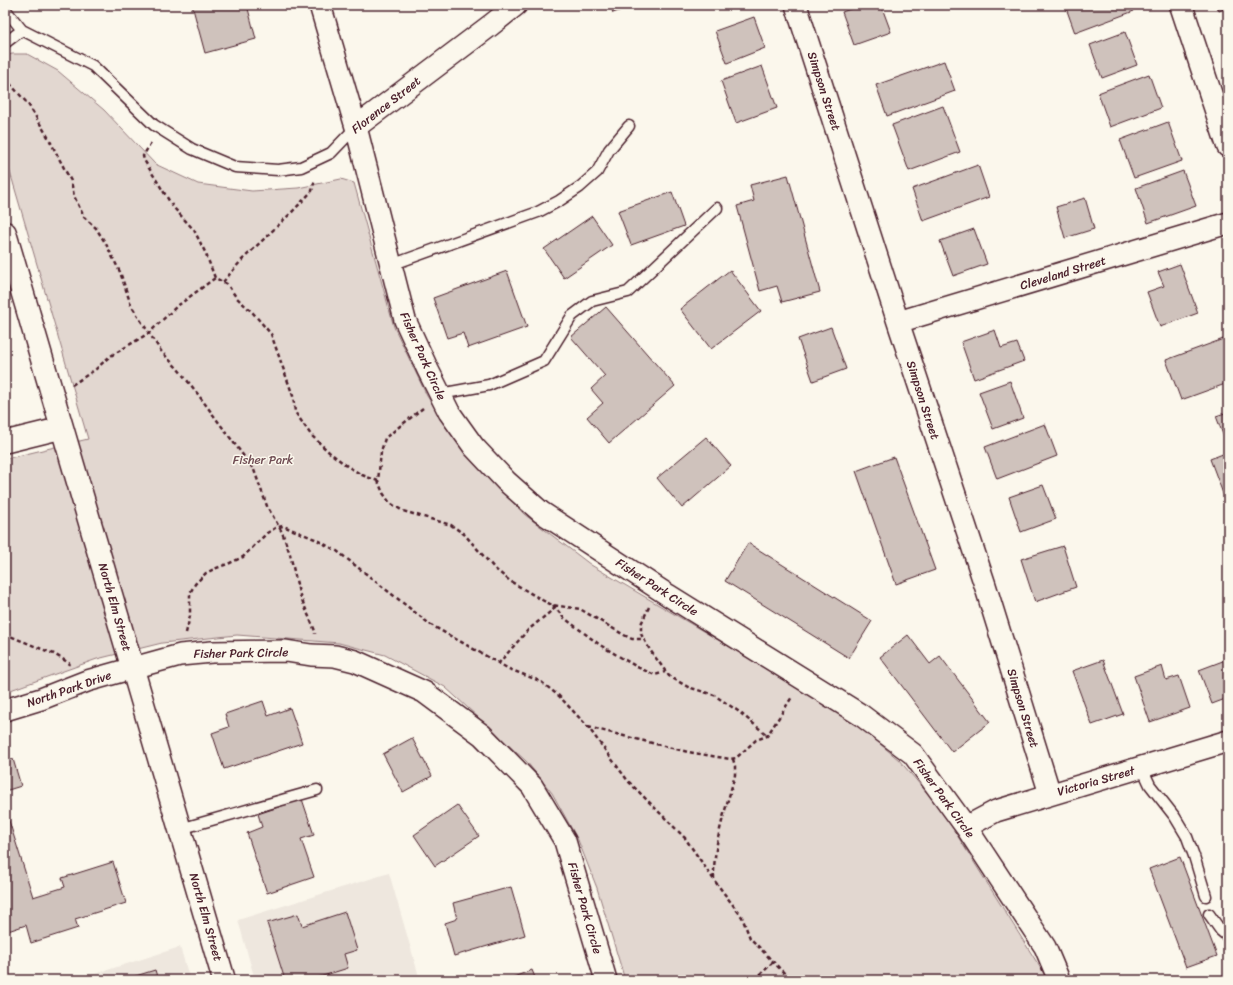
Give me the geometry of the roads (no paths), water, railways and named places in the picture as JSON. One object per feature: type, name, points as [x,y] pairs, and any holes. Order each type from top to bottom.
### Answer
[{"type":"main road","points":[[1180,5],[1228,146]]},
{"type":"main road","name":"North Elm Street","points":[[5,233],[224,980]]},
{"type":"street","name":"Fisher Park Circle","points":[[320,5],[356,127],[405,320],[449,412],[474,447],[506,481],[541,512],[657,588],[861,715],[913,754],[966,827],[1045,946],[1059,980]]},
{"type":"street","name":"Florence Street","points":[[356,127],[492,25],[516,5]]},
{"type":"street","name":"Simpson Street","points":[[796,5],[898,322],[985,585],[1050,794]]},
{"type":"street","name":"Cleveland Street","points":[[898,322],[1228,223]]},
{"type":"street","points":[[5,442],[62,428]]},
{"type":"street","name":"Fisher Park Circle","points":[[132,668],[180,655],[212,652],[286,651],[335,656],[355,661],[424,692],[482,735],[532,786],[565,841],[606,980]]},
{"type":"street","name":"North Park Drive","points":[[5,710],[41,699],[79,684],[132,668]]},
{"type":"street","name":"Victoria Street","points":[[966,827],[996,812],[1050,794],[1142,768],[1228,741]]},
{"type":"lane","name":"Florence Street","points":[[5,9],[22,30],[93,66],[154,125],[192,149],[235,167],[278,170],[300,167],[331,153],[356,127]]},
{"type":"lane","points":[[5,43],[22,30]]},
{"type":"lane","points":[[391,266],[538,212],[559,201],[580,187],[597,172],[610,150],[629,126]]},
{"type":"lane","points":[[440,394],[489,385],[544,361],[572,316],[592,301],[628,292],[717,208]]},
{"type":"lane","points":[[1142,768],[1150,785],[1175,817],[1187,837],[1206,896]]},
{"type":"lane","points":[[180,829],[317,790]]},
{"type":"lane","points":[[1209,914],[1221,931],[1228,937]]},
{"type":"park label","name":"Fisher Park","points":[[263,460]]}]
